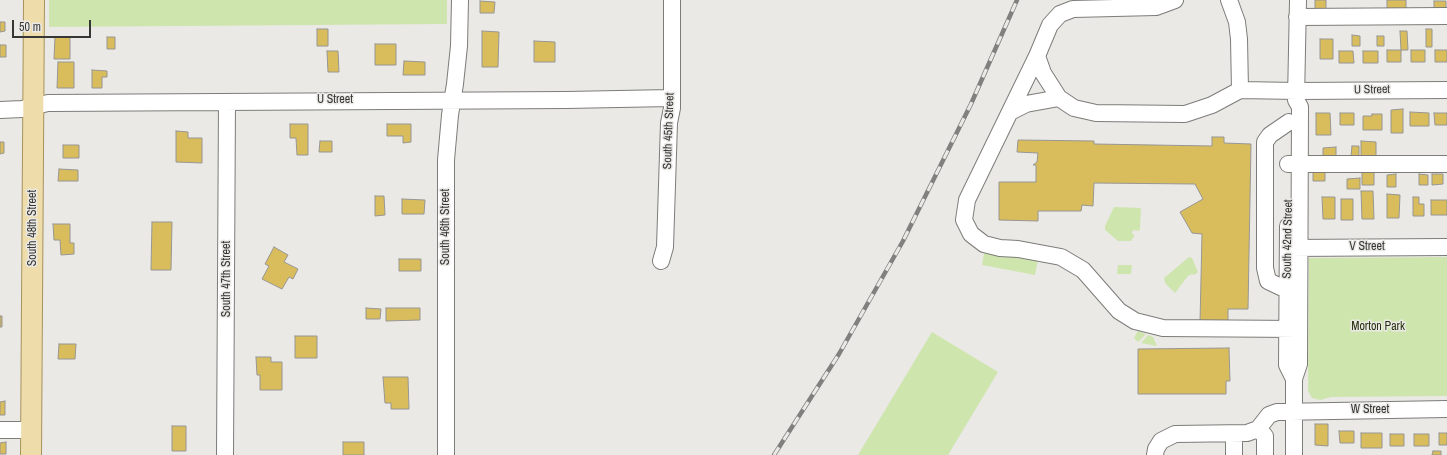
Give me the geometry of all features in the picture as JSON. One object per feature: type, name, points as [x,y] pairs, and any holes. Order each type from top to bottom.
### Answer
[{"type":"main road","name":"South 48th Street","points":[[31,455],[34,0]]},
{"type":"street","name":"South 46th Street","points":[[446,455],[446,160],[459,46],[460,0]]},
{"type":"street","name":"South 45th Street","points":[[661,261],[665,247],[671,98],[672,0]]},
{"type":"street","points":[[1176,0],[1156,6],[1073,10],[1060,14],[1050,25],[1037,56],[967,200],[964,220],[971,234],[984,244],[1000,248],[1024,250],[1061,257],[1082,270],[1119,311],[1135,321],[1163,328],[1292,329]]},
{"type":"street","points":[[1037,56],[1043,73],[1059,98],[1074,108],[1096,113],[1185,114],[1212,105],[1240,90],[1239,39],[1237,22],[1229,0]]},
{"type":"street","name":"South 42nd Street","points":[[1294,455],[1294,379],[1287,365],[1292,329],[1294,164],[1300,107],[1296,96],[1298,0]]},
{"type":"street","points":[[1297,17],[1447,16]]},
{"type":"street","name":"U Street","points":[[1240,90],[1296,96],[1447,90]]},
{"type":"street","name":"South 42nd Street","points":[[1294,164],[1289,122],[1289,106],[1296,96]]},
{"type":"street","name":"U Street","points":[[0,110],[22,109],[48,103],[671,98]]},
{"type":"street","points":[[1010,112],[1026,104],[1059,98]]},
{"type":"street","name":"South 47th Street","points":[[225,455],[227,102]]},
{"type":"street","points":[[1287,290],[1268,281],[1265,268],[1265,142],[1270,135],[1289,122]]},
{"type":"street","points":[[1294,164],[1447,164]]},
{"type":"street","name":"V Street","points":[[1293,248],[1447,247]]},
{"type":"street","name":"South 42nd Street","points":[[1292,329],[1287,290],[1293,248]]},
{"type":"street","name":"W Street","points":[[1258,428],[1269,415],[1278,412],[1447,409]]},
{"type":"street","points":[[1155,455],[1156,449],[1161,441],[1175,434],[1187,432],[1234,434],[1247,433],[1258,428],[1265,436],[1265,455]]},
{"type":"street","points":[[0,430],[31,430]]},
{"type":"street","points":[[1234,434],[1234,455]]},
{"type":"green space","points":[[49,0],[447,0],[447,24],[49,27]]},
{"type":"green space","points":[[1114,207],[1141,208],[1140,228],[1139,231],[1133,230],[1132,234],[1135,235],[1131,241],[1118,241],[1105,230],[1105,226]]},
{"type":"green space","points":[[985,248],[1039,255],[1035,275],[982,265]]},
{"type":"green space","points":[[1189,257],[1192,258],[1198,272],[1194,275],[1192,274],[1188,276],[1175,293],[1165,283],[1164,278]]},
{"type":"green space","name":"Morton Park","points":[[1447,257],[1447,396],[1331,397],[1320,400],[1312,398],[1308,391],[1309,258]]},
{"type":"green space","points":[[1118,265],[1132,265],[1131,274],[1117,274]]},
{"type":"green space","points":[[1138,331],[1146,334],[1138,342],[1134,338]]},
{"type":"green space","points":[[932,332],[998,372],[948,455],[858,455]]},
{"type":"green space","points":[[1148,335],[1153,337],[1157,346],[1141,343]]},
{"type":"building","points":[[1315,0],[1326,0],[1326,11],[1315,11]]},
{"type":"building","points":[[1387,0],[1406,0],[1406,9],[1387,9]]},
{"type":"building","points":[[480,1],[495,2],[494,13],[480,13]]},
{"type":"building","points":[[1434,1],[1446,1],[1446,10],[1434,9]]},
{"type":"building","points":[[0,22],[5,22],[5,31],[0,32]]},
{"type":"building","points":[[317,29],[328,29],[328,46],[317,46]]},
{"type":"building","points":[[1426,29],[1432,29],[1432,47],[1426,47]]},
{"type":"building","points":[[482,31],[499,32],[498,67],[482,67]]},
{"type":"building","points":[[1400,31],[1407,31],[1408,50],[1401,50]]},
{"type":"building","points":[[1352,35],[1360,36],[1360,46],[1352,46]]},
{"type":"building","points":[[1377,36],[1384,36],[1384,46],[1377,46]]},
{"type":"building","points":[[55,37],[70,37],[70,59],[54,59]]},
{"type":"building","points":[[107,37],[115,37],[115,49],[107,49]]},
{"type":"building","points":[[1320,39],[1333,39],[1333,59],[1320,59]]},
{"type":"building","points":[[534,41],[555,42],[555,62],[534,62]]},
{"type":"building","points":[[375,44],[396,44],[396,65],[375,65]]},
{"type":"building","points":[[0,45],[6,45],[6,57],[0,57]]},
{"type":"building","points":[[1387,50],[1401,50],[1401,62],[1387,62]]},
{"type":"building","points":[[1411,50],[1425,50],[1425,62],[1411,62]]},
{"type":"building","points":[[1435,50],[1447,50],[1447,62],[1435,62]]},
{"type":"building","points":[[327,51],[338,51],[339,72],[328,72]]},
{"type":"building","points":[[1339,51],[1353,51],[1354,63],[1339,63]]},
{"type":"building","points":[[1363,51],[1378,51],[1378,63],[1363,63]]},
{"type":"building","points":[[404,61],[425,62],[425,75],[403,75]]},
{"type":"building","points":[[58,62],[74,62],[74,88],[57,88]]},
{"type":"building","points":[[92,70],[107,71],[107,77],[102,77],[102,88],[92,88]]},
{"type":"building","points":[[1403,109],[1403,133],[1391,133],[1391,110]]},
{"type":"building","points":[[1410,112],[1429,113],[1429,126],[1410,126]]},
{"type":"building","points":[[1316,113],[1330,113],[1331,135],[1316,135]]},
{"type":"building","points":[[1340,113],[1354,113],[1354,125],[1340,125]]},
{"type":"building","points":[[1434,113],[1447,113],[1447,125],[1435,125]]},
{"type":"building","points":[[1372,114],[1382,114],[1382,130],[1363,130],[1363,116],[1372,116]]},
{"type":"building","points":[[290,124],[308,124],[308,155],[297,155],[296,138],[290,138]]},
{"type":"building","points":[[387,124],[411,124],[411,142],[403,143],[403,136],[387,136]]},
{"type":"building","points":[[176,131],[188,132],[188,138],[202,138],[202,163],[176,162]]},
{"type":"building","points":[[1212,137],[1224,137],[1224,143],[1251,144],[1248,309],[1228,309],[1228,324],[1200,323],[1202,234],[1192,233],[1180,212],[1203,199],[1195,184],[1094,183],[1093,206],[1082,205],[1081,211],[1038,211],[1038,221],[999,220],[999,182],[1036,182],[1036,165],[1033,165],[1037,162],[1038,153],[1017,152],[1018,140],[1094,141],[1094,144],[1212,146]]},
{"type":"building","points":[[320,141],[332,141],[332,152],[319,152]]},
{"type":"building","points":[[1361,141],[1376,142],[1376,157],[1361,156]]},
{"type":"building","points":[[0,142],[4,142],[4,153],[0,154]]},
{"type":"building","points":[[63,145],[79,145],[79,158],[63,158]]},
{"type":"building","points":[[1352,146],[1359,146],[1359,156],[1351,156]]},
{"type":"building","points":[[1336,147],[1336,161],[1323,161],[1323,148]]},
{"type":"building","points":[[59,169],[78,170],[78,181],[58,181]]},
{"type":"building","points":[[1313,170],[1325,171],[1325,181],[1313,181]]},
{"type":"building","points":[[1362,172],[1374,172],[1374,185],[1362,185]]},
{"type":"building","points":[[1396,174],[1396,187],[1387,187],[1387,175]]},
{"type":"building","points":[[1419,174],[1428,175],[1428,185],[1419,185]]},
{"type":"building","points":[[1432,174],[1443,174],[1443,184],[1432,185]]},
{"type":"building","points":[[1360,178],[1360,189],[1347,189],[1347,179]]},
{"type":"building","points":[[1361,191],[1373,191],[1374,219],[1362,219]]},
{"type":"building","points":[[1387,194],[1400,195],[1399,218],[1387,218]]},
{"type":"building","points":[[375,196],[384,196],[385,215],[375,216]]},
{"type":"building","points":[[1322,197],[1335,197],[1335,219],[1323,219]]},
{"type":"building","points":[[1413,197],[1419,197],[1419,204],[1424,204],[1424,216],[1413,216]]},
{"type":"building","points":[[402,199],[425,200],[424,214],[402,214]]},
{"type":"building","points":[[1341,199],[1353,199],[1353,220],[1341,220]]},
{"type":"building","points":[[1431,200],[1447,200],[1447,215],[1431,215]]},
{"type":"building","points":[[152,222],[172,222],[171,270],[151,270]]},
{"type":"building","points":[[53,224],[70,224],[70,243],[74,243],[74,254],[61,255],[60,240],[54,240]]},
{"type":"building","points":[[274,247],[288,255],[284,262],[298,269],[293,279],[289,277],[282,289],[262,279],[269,266],[265,264]]},
{"type":"building","points":[[399,259],[421,259],[421,271],[399,271]]},
{"type":"building","points":[[366,308],[381,309],[380,319],[366,319]]},
{"type":"building","points":[[386,308],[420,308],[420,320],[386,321]]},
{"type":"building","points":[[0,316],[2,316],[2,327],[0,327]]},
{"type":"building","points":[[295,336],[317,336],[317,358],[295,358]]},
{"type":"building","points":[[59,344],[76,344],[75,359],[58,359]]},
{"type":"building","points":[[1229,348],[1230,381],[1226,381],[1226,394],[1138,394],[1138,349]]},
{"type":"building","points":[[256,357],[271,357],[271,362],[282,362],[282,390],[260,390],[260,375],[257,375]]},
{"type":"building","points":[[383,377],[408,377],[409,409],[391,409],[391,403],[385,403]]},
{"type":"building","points":[[5,401],[5,415],[0,415],[0,402]]},
{"type":"building","points":[[1315,424],[1328,424],[1328,446],[1315,445]]},
{"type":"building","points":[[172,426],[186,426],[186,451],[172,451]]},
{"type":"building","points":[[1339,431],[1354,431],[1354,443],[1340,443]]},
{"type":"building","points":[[1361,433],[1382,433],[1382,448],[1361,448]]},
{"type":"building","points":[[1439,433],[1447,433],[1447,445],[1439,445]]},
{"type":"building","points":[[1390,434],[1404,434],[1404,446],[1390,446]]},
{"type":"building","points":[[1414,434],[1429,434],[1429,446],[1414,446]]},
{"type":"building","points":[[6,442],[6,454],[0,454],[0,443]]},
{"type":"building","points":[[343,442],[364,442],[364,455],[343,455]]},
{"type":"building","points":[[1433,451],[1441,451],[1441,455],[1432,455]]},
{"type":"railway","points":[[774,455],[839,354],[903,241],[971,104],[1017,0]]}]
